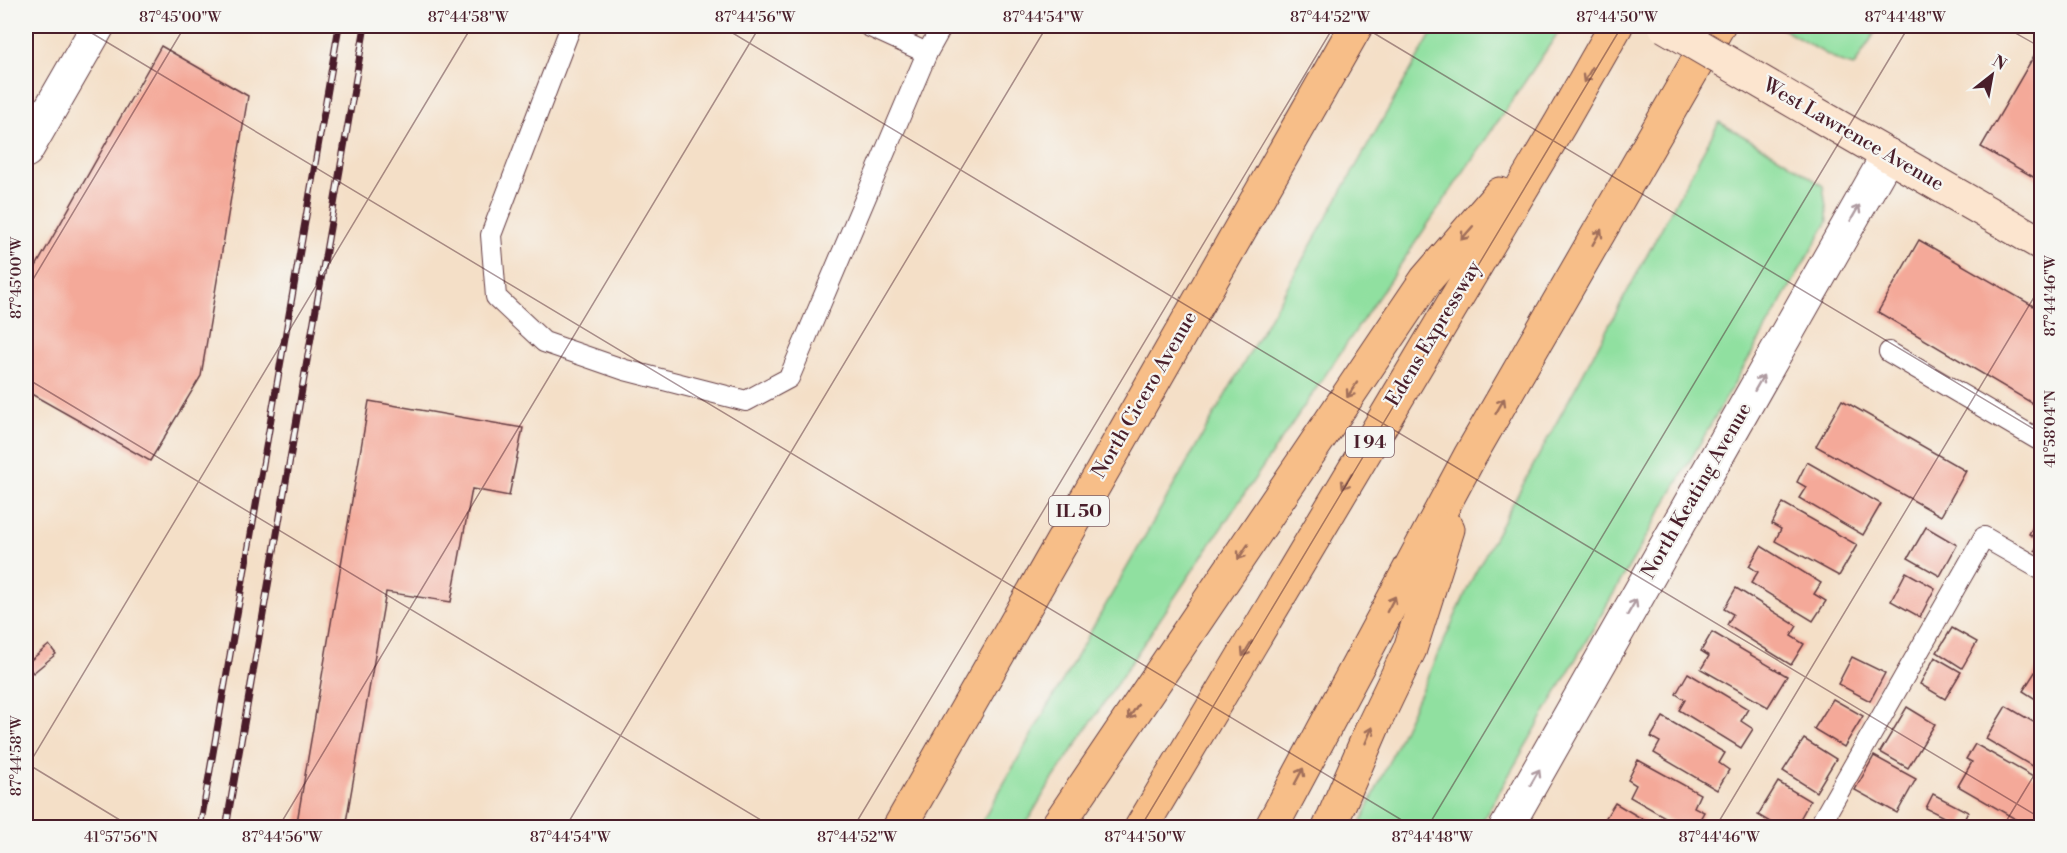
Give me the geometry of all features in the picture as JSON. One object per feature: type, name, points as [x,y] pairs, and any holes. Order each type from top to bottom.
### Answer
[{"type":"main road","name":"North Cicero Avenue","points":[[899,828],[1356,26]]},
{"type":"main road","name":"Edens Expressway","points":[[1141,828],[1616,26]]},
{"type":"main road","name":"West Lawrence Avenue","points":[[1665,26],[2042,244]]},
{"type":"main road","points":[[1272,828],[1470,456],[1719,26]]},
{"type":"main road","points":[[1056,828],[1426,280],[1560,124]]},
{"type":"main road","points":[[1329,828],[1374,724],[1410,649],[1470,456]]},
{"type":"main road","name":"I 94","points":[[1152,828],[1181,759]]},
{"type":"street","points":[[26,151],[98,26]]},
{"type":"street","name":"North Keating Avenue","points":[[1506,828],[1888,155]]},
{"type":"lane","points":[[571,26],[491,235],[496,297],[544,342],[626,370],[746,401],[789,378],[927,53],[942,26]]},
{"type":"lane","points":[[868,26],[927,53]]},
{"type":"lane","points":[[1889,352],[2037,439],[2042,430]]},
{"type":"lane","points":[[1818,828],[1984,537],[2042,570]]},
{"type":"green space","points":[[1440,26],[1551,26],[1560,30],[1209,546],[1049,785],[1024,827],[979,827],[1432,33]]},
{"type":"green space","points":[[1777,26],[1879,26],[1854,66],[1840,62]]},
{"type":"green space","points":[[1719,122],[1783,159],[1823,186],[1828,221],[1479,827],[1359,827],[1473,577]]},
{"type":"building","points":[[2042,42],[2042,182],[1981,147]]},
{"type":"building","points":[[161,46],[248,96],[201,376],[150,461],[26,391],[26,284]]},
{"type":"building","points":[[1919,240],[2042,311],[2042,409],[1878,312]]},
{"type":"building","points":[[1842,400],[1966,471],[1941,516],[1816,446]]},
{"type":"building","points":[[369,401],[523,428],[509,496],[472,489],[451,602],[386,592],[345,828],[296,828]]},
{"type":"building","points":[[1807,462],[1881,504],[1863,535],[1799,498],[1806,487],[1797,482]]},
{"type":"building","points":[[1783,503],[1857,545],[1839,576],[1775,541],[1781,529],[1772,524]]},
{"type":"building","points":[[2039,516],[2042,518],[2042,554],[2035,550],[2040,541],[2029,534]]},
{"type":"building","points":[[1926,527],[1957,545],[1940,576],[1908,558]]},
{"type":"building","points":[[1761,546],[1821,583],[1814,594],[1826,601],[1813,621],[1751,583],[1758,572],[1749,566]]},
{"type":"building","points":[[1906,572],[1935,588],[1920,617],[1891,601]]},
{"type":"building","points":[[1736,588],[1797,626],[1791,636],[1804,644],[1791,665],[1727,625],[1733,614],[1724,609]]},
{"type":"building","points":[[1952,628],[1977,642],[1962,668],[1937,652]]},
{"type":"building","points":[[1712,632],[1787,676],[1768,707],[1701,669],[1709,656],[1701,651]]},
{"type":"building","points":[[49,645],[56,654],[33,673],[26,664]]},
{"type":"building","points":[[1852,657],[1885,673],[1870,701],[1838,684]]},
{"type":"building","points":[[1935,657],[1961,672],[1945,699],[1920,684]]},
{"type":"building","points":[[2042,661],[2042,703],[2023,691]]},
{"type":"building","points":[[1688,673],[1748,709],[1741,721],[1753,729],[1741,748],[1679,710],[1685,700],[1676,694]]},
{"type":"building","points":[[1833,699],[1863,716],[1844,747],[1814,729]]},
{"type":"building","points":[[2006,706],[2042,727],[2042,772],[1986,739]]},
{"type":"building","points":[[1907,707],[1935,724],[1908,768],[1880,752]]},
{"type":"building","points":[[1663,717],[1725,753],[1719,763],[1729,770],[1717,790],[1654,753],[1660,742],[1651,737]]},
{"type":"building","points":[[1804,739],[1836,759],[1816,792],[1783,771]]},
{"type":"building","points":[[1975,744],[2042,782],[2042,828],[2031,828],[1958,786],[1972,762],[1966,759]]},
{"type":"building","points":[[1874,756],[1916,779],[1897,813],[1855,790]]},
{"type":"building","points":[[1638,760],[1700,794],[1694,807],[1704,812],[1695,828],[1684,828],[1630,797],[1636,785],[1628,780]]},
{"type":"building","points":[[1778,782],[1810,801],[1795,828],[1780,828],[1758,815]]},
{"type":"building","points":[[1933,794],[1968,812],[1961,826],[1926,808]]},
{"type":"building","points":[[1615,803],[1658,828],[1613,828],[1603,822]]},
{"type":"railway","points":[[200,828],[339,26]]},
{"type":"railway","points":[[226,828],[365,26]]}]
